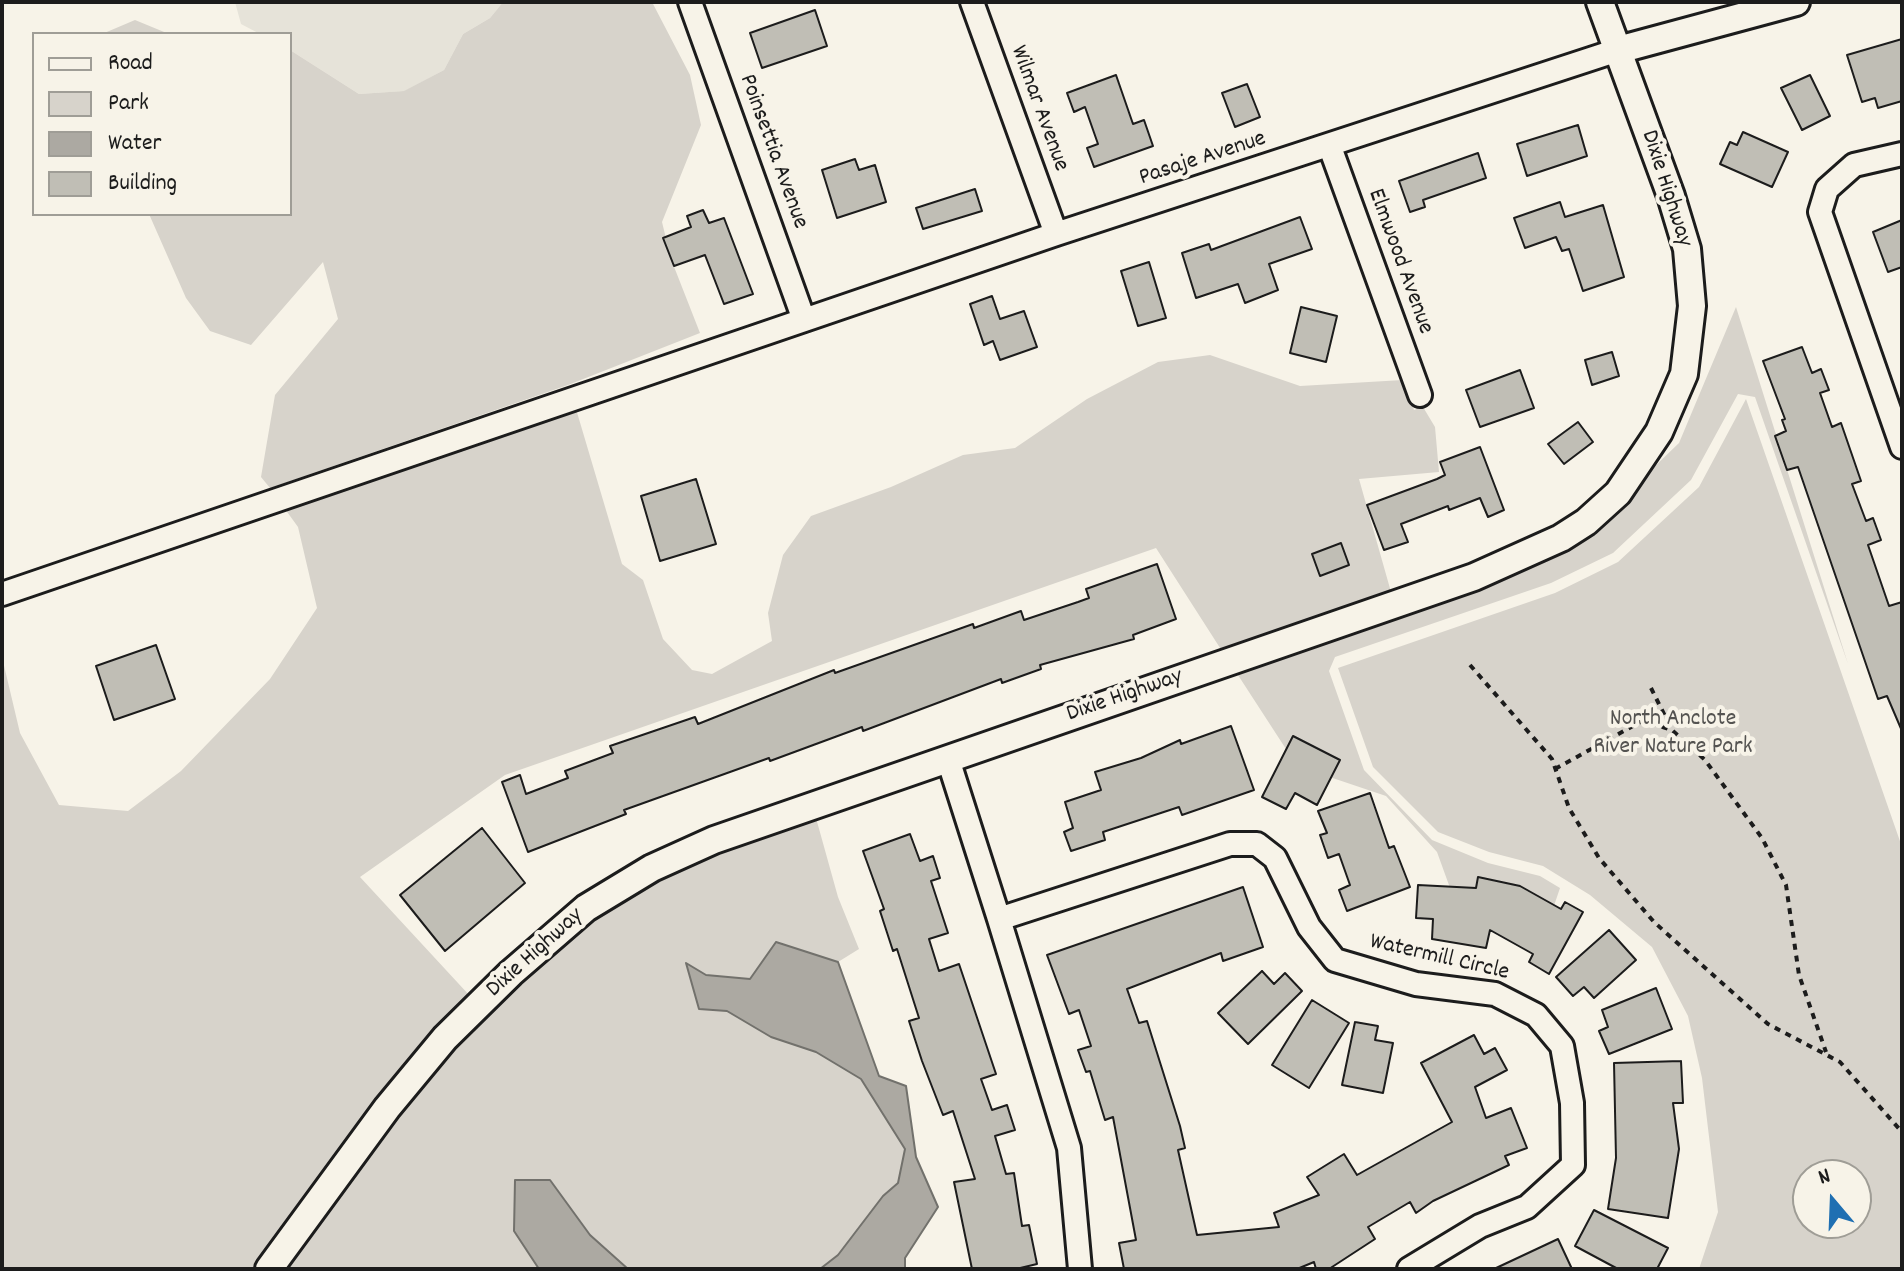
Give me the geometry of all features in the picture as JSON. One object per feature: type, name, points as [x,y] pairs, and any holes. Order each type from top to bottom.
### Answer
[{"type":"street","name":"Poinsettia Avenue","points":[[690,2],[804,320]]},
{"type":"street","name":"Wilmar Avenue","points":[[972,2],[1056,234]]},
{"type":"street","name":"Dixie Highway","points":[[269,1269],[387,1108],[445,1038],[511,973],[586,908],[652,868],[714,840],[1474,577],[1561,538],[1586,522],[1618,493],[1659,432],[1684,374],[1692,306],[1687,249],[1600,2]]},
{"type":"street","points":[[1618,50],[1796,2]]},
{"type":"street","name":"Pasaje Avenue","points":[[2,594],[1056,234],[1330,147],[1618,50]]},
{"type":"street","name":"Elmwood Avenue","points":[[1330,147],[1420,395]]},
{"type":"street","points":[[1902,154],[1854,165],[1827,189],[1820,212],[1902,447]]},
{"type":"street","points":[[948,759],[1069,1148],[1080,1269]]},
{"type":"street","name":"Watermill Circle","points":[[999,919],[1230,844],[1257,844],[1275,858],[1309,927],[1335,960],[1416,984],[1495,994],[1536,1015],[1562,1046],[1572,1103],[1573,1165],[1527,1207],[1480,1226],[1409,1269]]},
{"type":"path","points":[[1470,665],[1552,759],[1569,808],[1599,858],[1654,922],[1768,1024],[1840,1062],[1902,1132]]},
{"type":"path","points":[[1651,688],[1672,730],[1705,760],[1739,803],[1786,885],[1799,975],[1826,1052]]},
{"type":"path","points":[[1555,769],[1642,721],[1672,730]]},
{"type":"shaded area","points":[[235,2],[503,2],[490,18],[463,34],[444,70],[405,91],[359,94],[292,51],[292,32],[256,32],[241,24]]},
{"type":"green space","points":[[503,2],[652,2],[690,75],[701,125],[662,222],[671,259],[700,333],[568,385],[270,488],[261,477],[275,395],[338,319],[323,262],[251,345],[210,331],[186,298],[150,216],[292,216],[292,51],[359,94],[404,91],[444,70],[463,34],[490,18]]},
{"type":"green space","points":[[135,20],[164,32],[107,32]]},
{"type":"green space","points":[[1736,307],[1848,664],[1755,397],[1738,394],[1691,480],[1613,553],[1551,583],[1335,657],[1329,671],[1364,770],[1432,840],[1488,863],[1540,876],[1560,888],[1537,956],[1458,910],[1437,852],[1386,796],[1297,766],[1236,672],[1488,585],[1567,549],[1626,503],[1651,470],[1679,443]]},
{"type":"green space","points":[[1210,355],[1300,386],[1403,380],[1414,410],[1423,407],[1435,427],[1439,472],[1359,479],[1391,592],[1222,651],[1156,548],[505,775],[360,877],[470,996],[378,1101],[255,1269],[2,1269],[2,657],[20,733],[59,805],[128,811],[181,771],[270,679],[317,608],[298,527],[285,509],[576,409],[622,564],[643,580],[663,639],[692,670],[712,674],[772,641],[768,613],[783,555],[811,516],[891,487],[963,455],[1015,448],[1087,399],[1158,362]]},
{"type":"green space","name":"North Anclote River Nature Park","points":[[1746,399],[1902,847],[1902,1269],[1699,1269],[1718,1212],[1702,1078],[1688,1016],[1652,947],[1590,895],[1543,866],[1489,852],[1438,832],[1373,767],[1338,668],[1555,593],[1618,562],[1699,487]]},
{"type":"green space","points":[[816,818],[838,897],[859,949],[838,962],[776,942],[750,979],[706,975],[687,964],[699,1009],[727,1011],[771,1037],[816,1052],[861,1079],[905,1149],[898,1183],[883,1196],[838,1255],[820,1269],[628,1269],[590,1235],[550,1180],[516,1180],[514,1231],[539,1269],[284,1269],[396,1117],[453,1047],[564,943],[597,917],[661,878],[719,851]]},
{"type":"water","points":[[776,942],[838,962],[879,1076],[906,1086],[916,1157],[938,1207],[905,1258],[905,1269],[820,1269],[838,1255],[883,1196],[898,1183],[905,1149],[861,1079],[816,1052],[771,1037],[727,1011],[699,1009],[686,963],[706,975],[750,979]]},
{"type":"water","points":[[515,1180],[550,1180],[590,1235],[628,1269],[539,1269],[514,1231]]},
{"type":"building","points":[[815,10],[827,46],[762,68],[750,33]]},
{"type":"building","points":[[1902,39],[1902,101],[1878,108],[1875,98],[1862,102],[1847,55]]},
{"type":"building","points":[[1116,75],[1133,124],[1144,120],[1153,146],[1094,167],[1087,148],[1098,144],[1085,107],[1074,112],[1067,93]]},
{"type":"building","points":[[1810,75],[1830,116],[1802,130],[1781,88]]},
{"type":"building","points":[[1247,84],[1260,117],[1235,127],[1222,93]]},
{"type":"building","points":[[1578,125],[1587,156],[1527,176],[1517,144]]},
{"type":"building","points":[[1743,132],[1788,152],[1772,187],[1720,164],[1730,142],[1737,145]]},
{"type":"building","points":[[1478,153],[1486,178],[1423,200],[1425,207],[1410,212],[1399,181]]},
{"type":"building","points":[[855,159],[859,170],[875,165],[886,202],[837,218],[822,170]]},
{"type":"building","points":[[975,189],[982,211],[923,229],[916,208]]},
{"type":"building","points":[[1560,202],[1565,217],[1603,205],[1624,277],[1583,291],[1569,249],[1562,251],[1556,237],[1525,248],[1514,218]]},
{"type":"building","points":[[703,210],[709,223],[724,218],[753,294],[724,304],[705,255],[674,266],[663,238],[691,227],[687,216]]},
{"type":"building","points":[[1300,217],[1312,249],[1269,264],[1278,290],[1245,303],[1238,284],[1196,298],[1182,253],[1209,244],[1211,250]]},
{"type":"building","points":[[1902,220],[1902,267],[1888,272],[1873,232]]},
{"type":"building","points":[[1149,262],[1166,318],[1138,326],[1121,271]]},
{"type":"building","points":[[992,296],[1000,319],[1024,311],[1037,347],[1000,360],[993,341],[984,345],[970,304]]},
{"type":"building","points":[[1301,307],[1337,316],[1326,362],[1290,353]]},
{"type":"building","points":[[1802,347],[1812,373],[1821,369],[1829,390],[1820,393],[1832,427],[1841,423],[1861,481],[1852,484],[1866,521],[1873,518],[1881,540],[1868,545],[1889,606],[1902,602],[1902,731],[1887,696],[1878,699],[1798,467],[1787,470],[1775,436],[1786,431],[1782,420],[1785,419],[1763,361]]},
{"type":"building","points":[[1612,352],[1619,376],[1592,385],[1585,360]]},
{"type":"building","points":[[1520,370],[1534,408],[1480,427],[1466,390]]},
{"type":"building","points":[[1578,422],[1593,442],[1564,464],[1548,444]]},
{"type":"building","points":[[1480,447],[1504,510],[1488,517],[1480,498],[1449,510],[1448,506],[1401,524],[1408,542],[1384,550],[1367,505],[1445,475],[1440,462]]},
{"type":"building","points":[[696,479],[716,544],[660,561],[641,496]]},
{"type":"building","points":[[1341,543],[1349,565],[1320,576],[1312,554]]},
{"type":"building","points":[[1157,564],[1176,619],[1133,635],[1134,639],[1040,665],[1041,669],[1002,683],[1001,679],[863,731],[862,727],[770,761],[769,758],[624,810],[626,814],[528,852],[502,782],[520,775],[526,794],[568,778],[565,771],[613,753],[610,746],[695,717],[698,724],[834,670],[835,673],[973,624],[974,628],[1021,611],[1024,620],[1089,598],[1086,589]]},
{"type":"building","points":[[156,645],[175,699],[114,720],[96,666]]},
{"type":"building","points":[[1231,726],[1254,790],[1182,815],[1179,807],[1103,832],[1105,840],[1071,851],[1064,832],[1073,828],[1065,802],[1101,790],[1095,772],[1141,758],[1180,740],[1181,744]]},
{"type":"building","points":[[1293,736],[1340,760],[1317,805],[1295,793],[1286,809],[1262,797]]},
{"type":"building","points":[[1370,793],[1389,848],[1394,846],[1410,887],[1347,911],[1339,890],[1350,885],[1339,854],[1328,858],[1320,835],[1327,833],[1318,811]]},
{"type":"building","points":[[482,828],[525,883],[445,951],[400,895]]},
{"type":"building","points":[[910,834],[920,861],[933,856],[940,878],[931,881],[948,933],[929,939],[939,971],[959,964],[996,1074],[981,1079],[992,1110],[1007,1105],[1015,1130],[995,1136],[1006,1174],[1014,1173],[1022,1226],[1029,1225],[1037,1264],[1016,1269],[972,1269],[954,1182],[975,1179],[953,1111],[943,1115],[922,1061],[909,1021],[919,1018],[897,949],[893,951],[880,911],[884,909],[863,851]]},
{"type":"building","points":[[1478,877],[1520,886],[1561,909],[1565,902],[1583,912],[1549,974],[1529,962],[1533,954],[1490,930],[1486,948],[1432,939],[1433,919],[1416,918],[1418,885],[1476,888]]},
{"type":"building","points":[[1243,887],[1263,947],[1223,961],[1221,953],[1127,989],[1139,1023],[1147,1021],[1180,1126],[1185,1148],[1178,1150],[1197,1235],[1279,1227],[1274,1213],[1319,1195],[1307,1177],[1344,1154],[1357,1175],[1452,1122],[1421,1063],[1474,1035],[1484,1054],[1495,1048],[1507,1070],[1475,1087],[1486,1118],[1511,1108],[1527,1148],[1505,1156],[1509,1165],[1433,1201],[1416,1213],[1410,1202],[1368,1227],[1375,1239],[1329,1269],[1316,1269],[1314,1262],[1297,1269],[1124,1269],[1119,1243],[1136,1240],[1113,1117],[1105,1120],[1090,1071],[1086,1072],[1078,1050],[1091,1046],[1079,1010],[1069,1014],[1047,955]]},
{"type":"building","points":[[1609,930],[1636,960],[1594,998],[1584,987],[1573,996],[1556,977]]},
{"type":"building","points":[[1262,971],[1274,984],[1285,973],[1302,991],[1248,1044],[1218,1013]]},
{"type":"building","points":[[1656,988],[1672,1029],[1609,1054],[1599,1031],[1608,1027],[1602,1010]]},
{"type":"building","points":[[1312,1000],[1349,1023],[1309,1088],[1272,1065]]},
{"type":"building","points":[[1355,1022],[1378,1026],[1375,1040],[1393,1043],[1383,1093],[1342,1085]]},
{"type":"building","points":[[1681,1061],[1683,1103],[1673,1103],[1679,1149],[1668,1218],[1608,1209],[1616,1158],[1614,1063]]},
{"type":"building","points":[[1594,1210],[1668,1248],[1657,1269],[1618,1269],[1575,1246]]},
{"type":"building","points":[[1558,1239],[1572,1269],[1494,1269]]}]
